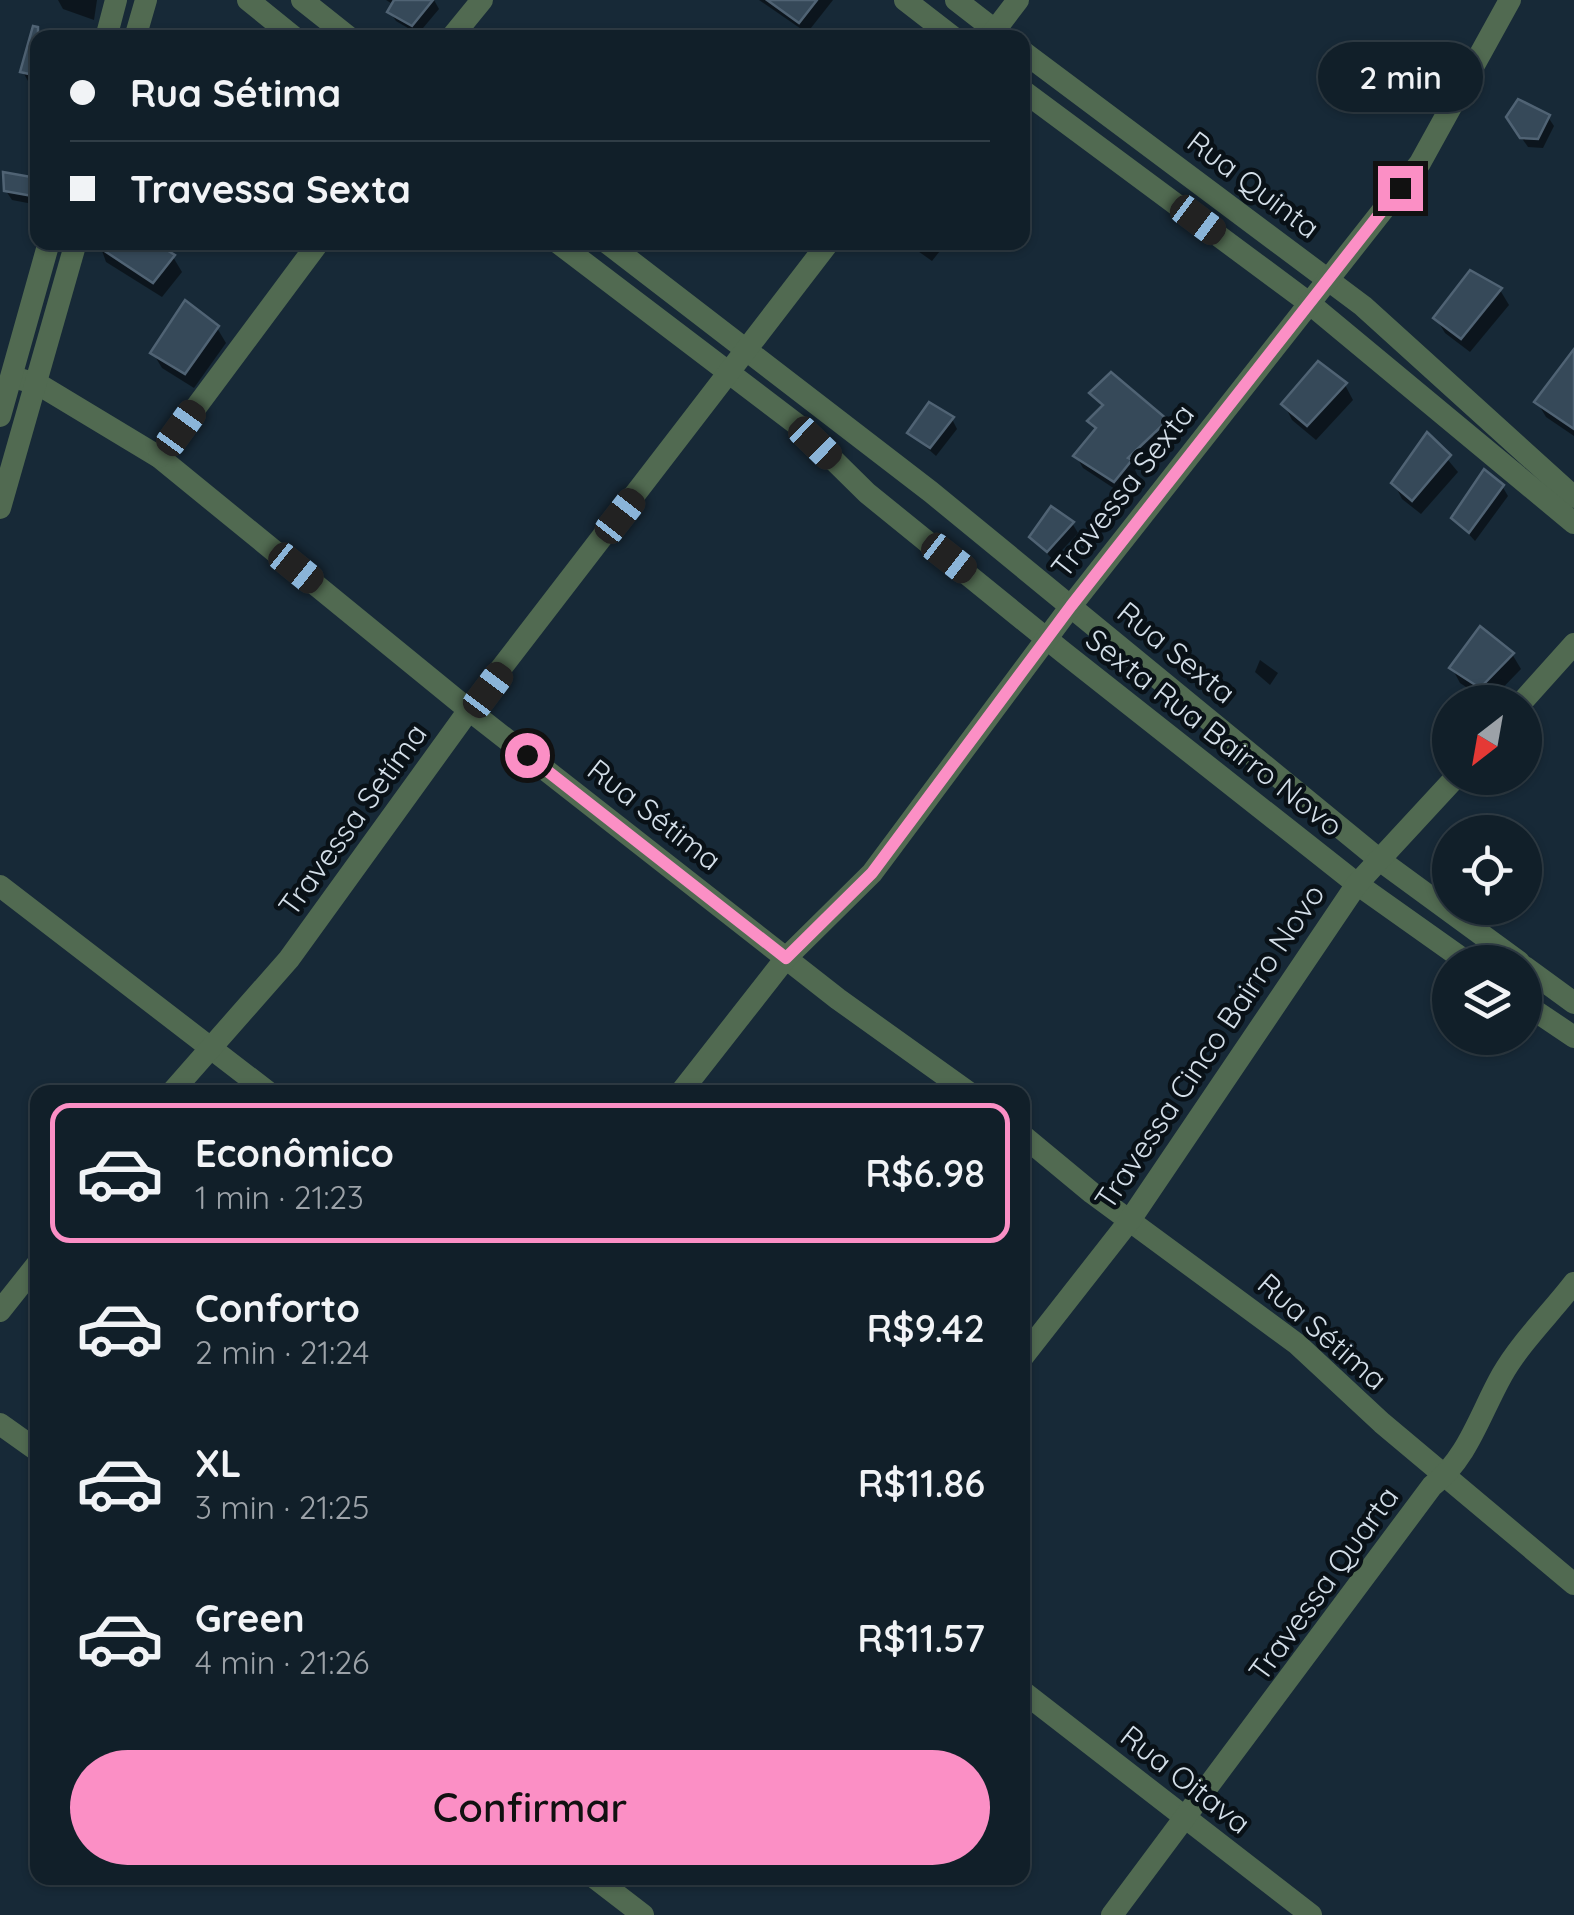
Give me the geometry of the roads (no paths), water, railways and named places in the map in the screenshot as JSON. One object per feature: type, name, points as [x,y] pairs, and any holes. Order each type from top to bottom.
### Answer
[{"type":"street","points":[[108,30],[116,0]]},
{"type":"street","points":[[137,30],[146,0]]},
{"type":"street","points":[[248,0],[285,30]]},
{"type":"street","points":[[302,0],[340,30]]},
{"type":"street","points":[[458,30],[482,0]]},
{"type":"street","points":[[905,0],[944,30]]},
{"type":"street","points":[[956,0],[991,30]]},
{"type":"street","points":[[1000,30],[1018,0]]},
{"type":"street","name":"Travessa Sexta","points":[[686,1085],[786,958],[872,873],[1049,641],[1071,606],[1420,163],[1510,0]]},
{"type":"street","name":"Rua Quinta","points":[[1030,56],[1330,281],[1574,497]]},
{"type":"street","name":"Rua Quinta","points":[[1030,96],[1308,303],[1574,523]]},
{"type":"street","points":[[0,416],[12,377],[10,343],[46,250]]},
{"type":"street","points":[[0,508],[74,250]]},
{"type":"street","points":[[159,457],[313,250]]},
{"type":"street","name":"Sexta Rua Bairro Novo","points":[[569,250],[738,363],[867,493],[1357,884],[1443,945]]},
{"type":"street","name":"Rua Sexta","points":[[615,250],[738,363],[1071,606],[1381,861],[1495,945]]},
{"type":"street","name":"Travessa Setíma","points":[[178,1085],[289,959],[469,710],[823,250]]},
{"type":"street","points":[[10,343],[44,356]]},
{"type":"street","name":"Rua Sétima","points":[[12,377],[38,384],[159,457],[469,710],[786,958],[958,1085]]},
{"type":"street","points":[[1537,685],[1574,644]]},
{"type":"street","name":"Travessa Cinco Bairro Novo","points":[[1030,1348],[1130,1220],[1357,884],[1440,795]]},
{"type":"street","points":[[0,886],[259,1085]]},
{"type":"street","name":"Rua Sexta","points":[[1542,980],[1574,1003]]},
{"type":"street","points":[[1542,1015],[1574,1037]]},
{"type":"street","name":"Rua Sétima","points":[[1030,1142],[1297,1344],[1382,1423],[1574,1584]]},
{"type":"street","points":[[0,1312],[30,1273]]},
{"type":"street","name":"Travessa Quarta","points":[[1112,1915],[1432,1486],[1446,1475],[1477,1429],[1503,1373],[1574,1283]]},
{"type":"street","points":[[0,1424],[30,1445]]},
{"type":"street","name":"Rua Oitava","points":[[1030,1697],[1310,1915]]},
{"type":"street","points":[[611,1885],[643,1915]]}]
